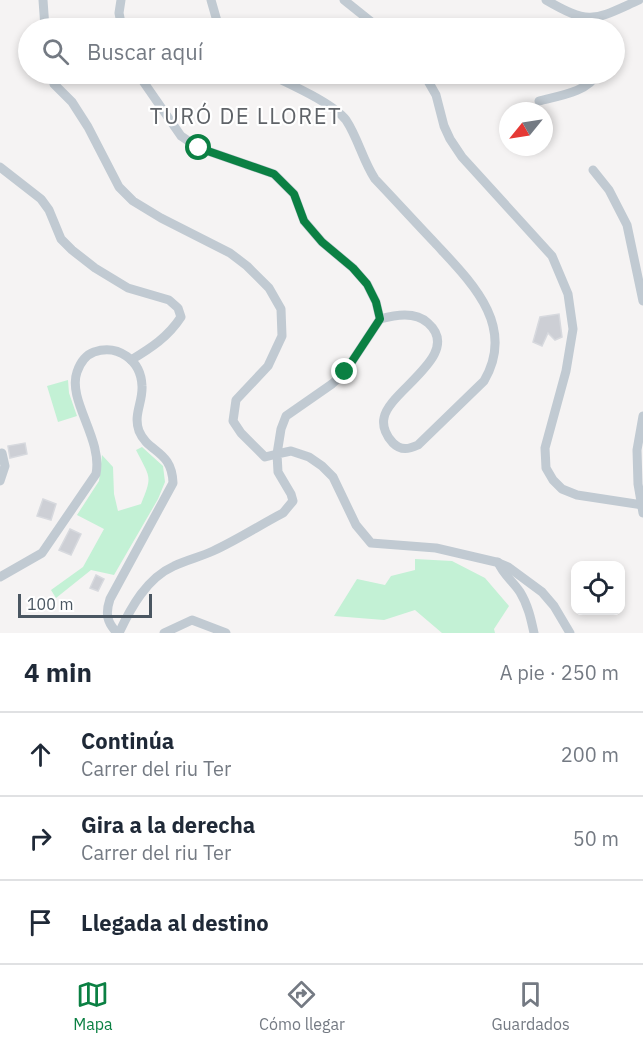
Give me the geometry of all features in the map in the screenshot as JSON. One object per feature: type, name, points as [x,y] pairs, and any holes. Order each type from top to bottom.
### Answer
[{"type":"street","points":[[43,0],[44,18]]},
{"type":"street","points":[[120,18],[121,0]]},
{"type":"street","points":[[212,0],[216,18]]},
{"type":"street","points":[[344,0],[366,18]]},
{"type":"street","points":[[546,0],[568,13],[587,18],[601,17],[639,0]]},
{"type":"street","points":[[54,84],[72,102],[119,187],[133,201],[230,253],[269,288],[281,309],[282,336],[268,366],[236,400],[233,421],[241,433],[265,457],[291,451],[309,457],[322,466],[333,477],[356,525],[371,543],[436,548],[498,562],[542,592],[554,606],[570,633]]},
{"type":"street","points":[[145,84],[181,136],[199,148],[274,174],[294,194],[304,221],[322,242],[353,268],[367,284],[376,302],[380,319]]},
{"type":"street","points":[[0,577],[42,553],[96,474],[98,463],[96,451],[75,388],[76,373],[81,362],[89,354],[104,349],[116,350],[130,360],[141,379],[142,389],[136,416],[139,432],[169,464],[173,483],[110,599],[106,611],[108,623],[118,633],[147,585],[160,573],[174,565],[216,549],[283,513],[293,501],[279,472],[277,454],[281,429],[286,416],[332,384],[345,372],[380,319],[398,314],[416,317],[428,323],[436,335],[437,348],[431,361],[390,404],[383,417],[388,438],[397,447],[409,449],[423,441],[484,381],[495,355],[494,328],[486,306],[471,282],[375,179],[352,131],[338,111],[288,84]]},
{"type":"street","points":[[430,84],[436,95],[450,139],[462,157],[552,256],[568,294],[573,329],[566,371],[544,448],[546,468],[553,480],[562,489],[577,495],[642,508],[637,450],[643,416]]},
{"type":"street","points":[[539,101],[569,93],[588,84]]},
{"type":"street","points":[[0,167],[41,199],[49,210],[61,239],[72,250],[95,268],[128,288],[169,300],[178,308],[181,317],[174,329],[160,342],[130,360]]},
{"type":"street","points":[[593,170],[609,190],[627,225],[643,301]]},
{"type":"street","points":[[0,481],[6,466],[2,453]]},
{"type":"street","points":[[498,562],[503,574],[520,592],[529,611],[534,633]]},
{"type":"street","points":[[164,633],[192,620],[226,633]]},
{"type":"green space","points":[[68,380],[69,393],[77,416],[58,422],[47,386]]},
{"type":"green space","points":[[142,447],[163,466],[165,482],[158,499],[114,575],[91,570],[56,598],[51,590],[83,567],[104,529],[77,515],[99,481],[102,455],[113,467],[114,494],[118,511],[141,504],[145,495],[148,477],[136,450]]},
{"type":"green space","points":[[415,559],[452,561],[485,578],[509,606],[494,629],[495,633],[442,633],[415,610],[384,620],[334,616],[357,579],[385,585],[391,576],[415,570]]},
{"type":"building","points":[[559,314],[562,337],[555,340],[548,333],[542,346],[533,342],[540,317]]},
{"type":"building","points":[[25,443],[27,454],[10,458],[8,446]]},
{"type":"building","points":[[43,499],[56,504],[51,520],[37,516]]},
{"type":"building","points":[[70,529],[81,534],[71,555],[59,550]]},
{"type":"building","points":[[96,575],[104,579],[98,591],[90,588]]},
{"type":"district","name":"TURÓ DE LLORET","points":[[246,115]]},
{"type":"route","points":[[199,148],[274,174],[294,194],[304,221],[322,242],[353,268],[367,284],[376,302],[380,319],[345,372]]}]
